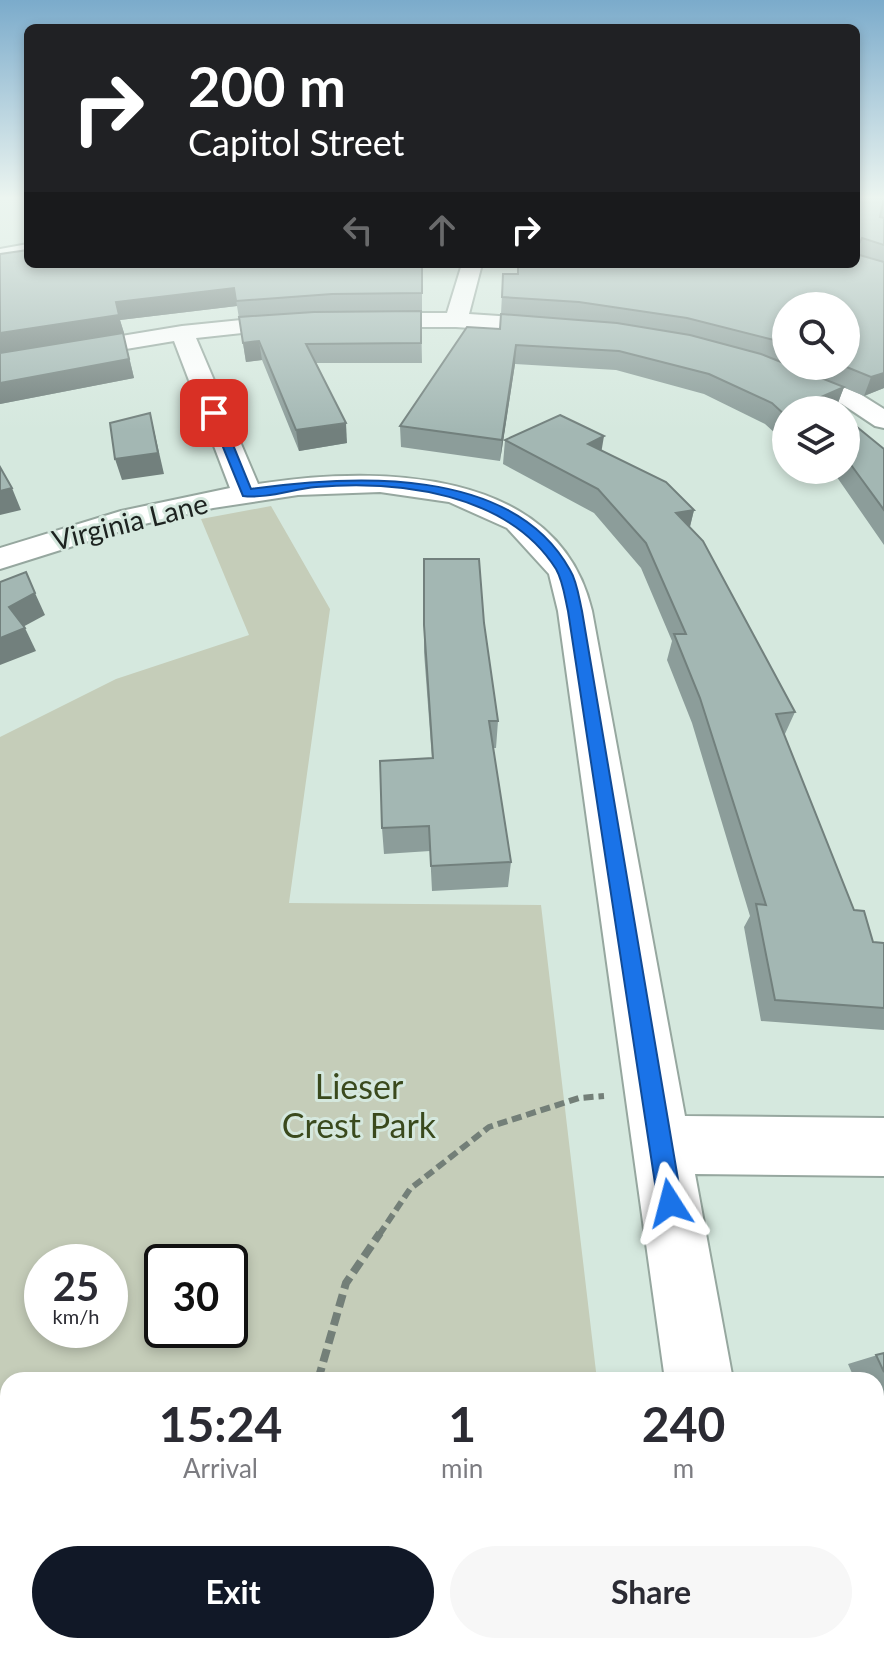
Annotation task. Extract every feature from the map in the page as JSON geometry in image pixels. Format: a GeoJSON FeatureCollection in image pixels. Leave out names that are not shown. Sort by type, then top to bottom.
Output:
{"type":"FeatureCollection","features":[{"type":"Feature","properties":{"kind":"street"},"geometry":{"type":"LineString","coordinates":[[456,320],[469,275]]}},
{"type":"Feature","properties":{"kind":"street"},"geometry":{"type":"LineString","coordinates":[[0,363],[182,333],[317,320]]}},
{"type":"Feature","properties":{"kind":"street"},"geometry":{"type":"LineString","coordinates":[[343,320],[456,320],[582,328]]}},
{"type":"Feature","properties":{"kind":"street"},"geometry":{"type":"LineString","coordinates":[[182,333],[247,493]]}},
{"type":"Feature","properties":{"kind":"street"},"geometry":{"type":"LineString","coordinates":[[769,364],[851,399],[884,420]]}},
{"type":"Feature","properties":{"kind":"street","name":"Virginia Lane"},"geometry":{"type":"LineString","coordinates":[[0,559],[60,537],[247,493],[317,483],[379,483],[430,489],[491,506],[536,536],[564,571],[575,611],[698,1372]]}},
{"type":"Feature","properties":{"kind":"street"},"geometry":{"type":"LineString","coordinates":[[660,1145],[884,1147]]}},
{"type":"Feature","properties":{"kind":"path"},"geometry":{"type":"LineString","coordinates":[[320,1372],[346,1283],[410,1189],[489,1127],[579,1098],[607,1095],[660,1145]]}},
{"type":"Feature","properties":{"kind":"green space","name":"Lieser Crest Park"},"geometry":{"type":"Polygon","coordinates":[[[271,506],[330,609],[289,903],[541,905],[596,1372],[0,1372],[0,737],[116,679],[249,635],[201,519],[271,506]]]}},
{"type":"Feature","properties":{"kind":"building"},"geometry":{"type":"Polygon","coordinates":[[[0,275],[422,275],[422,293],[332,294],[236,301],[234,288],[116,302],[119,315],[0,333],[0,275]]]}},
{"type":"Feature","properties":{"kind":"building"},"geometry":{"type":"Polygon","coordinates":[[[503,275],[884,275],[884,373],[871,377],[860,373],[860,292],[772,292],[772,339],[687,318],[579,302],[502,297],[503,275]]]}},
{"type":"Feature","properties":{"kind":"building"},"geometry":{"type":"Polygon","coordinates":[[[421,311],[421,343],[306,344],[346,423],[296,430],[259,341],[243,343],[239,317],[314,312],[421,311]]]}},
{"type":"Feature","properties":{"kind":"building"},"geometry":{"type":"Polygon","coordinates":[[[501,314],[617,323],[690,335],[772,358],[772,380],[826,380],[844,387],[823,396],[772,396],[772,403],[709,374],[619,351],[516,345],[502,440],[400,426],[467,327],[500,329],[501,314]]]}},
{"type":"Feature","properties":{"kind":"building"},"geometry":{"type":"Polygon","coordinates":[[[123,333],[129,359],[0,383],[0,353],[123,333]]]}},
{"type":"Feature","properties":{"kind":"building"},"geometry":{"type":"Polygon","coordinates":[[[150,413],[158,453],[115,459],[110,423],[150,413]]]}},
{"type":"Feature","properties":{"kind":"building"},"geometry":{"type":"Polygon","coordinates":[[[560,415],[604,436],[588,444],[666,482],[694,510],[676,513],[703,541],[795,712],[776,714],[854,910],[864,911],[873,942],[884,943],[884,1008],[775,1000],[756,904],[766,905],[700,698],[674,634],[686,634],[646,543],[598,489],[505,440],[560,415]]]}},
{"type":"Feature","properties":{"kind":"building"},"geometry":{"type":"Polygon","coordinates":[[[860,429],[884,449],[884,510],[860,477],[860,429]]]}},
{"type":"Feature","properties":{"kind":"building"},"geometry":{"type":"Polygon","coordinates":[[[0,467],[12,488],[0,491],[0,467]]]}},
{"type":"Feature","properties":{"kind":"building"},"geometry":{"type":"Polygon","coordinates":[[[424,559],[479,559],[484,623],[498,721],[489,721],[511,862],[431,866],[429,826],[382,828],[380,761],[433,758],[424,625],[424,559]]]}},
{"type":"Feature","properties":{"kind":"building"},"geometry":{"type":"Polygon","coordinates":[[[26,572],[35,593],[9,607],[25,628],[0,638],[0,582],[26,572]]]}},
{"type":"Feature","properties":{"kind":"building"},"geometry":{"type":"Polygon","coordinates":[[[884,1353],[884,1372],[876,1355],[884,1353]]]}},
{"type":"Feature","properties":{"kind":"route"},"geometry":{"type":"LineString","coordinates":[[214,413],[247,493],[317,483],[379,483],[430,489],[491,506],[536,536],[564,571],[575,611],[670,1203]]}}]}
